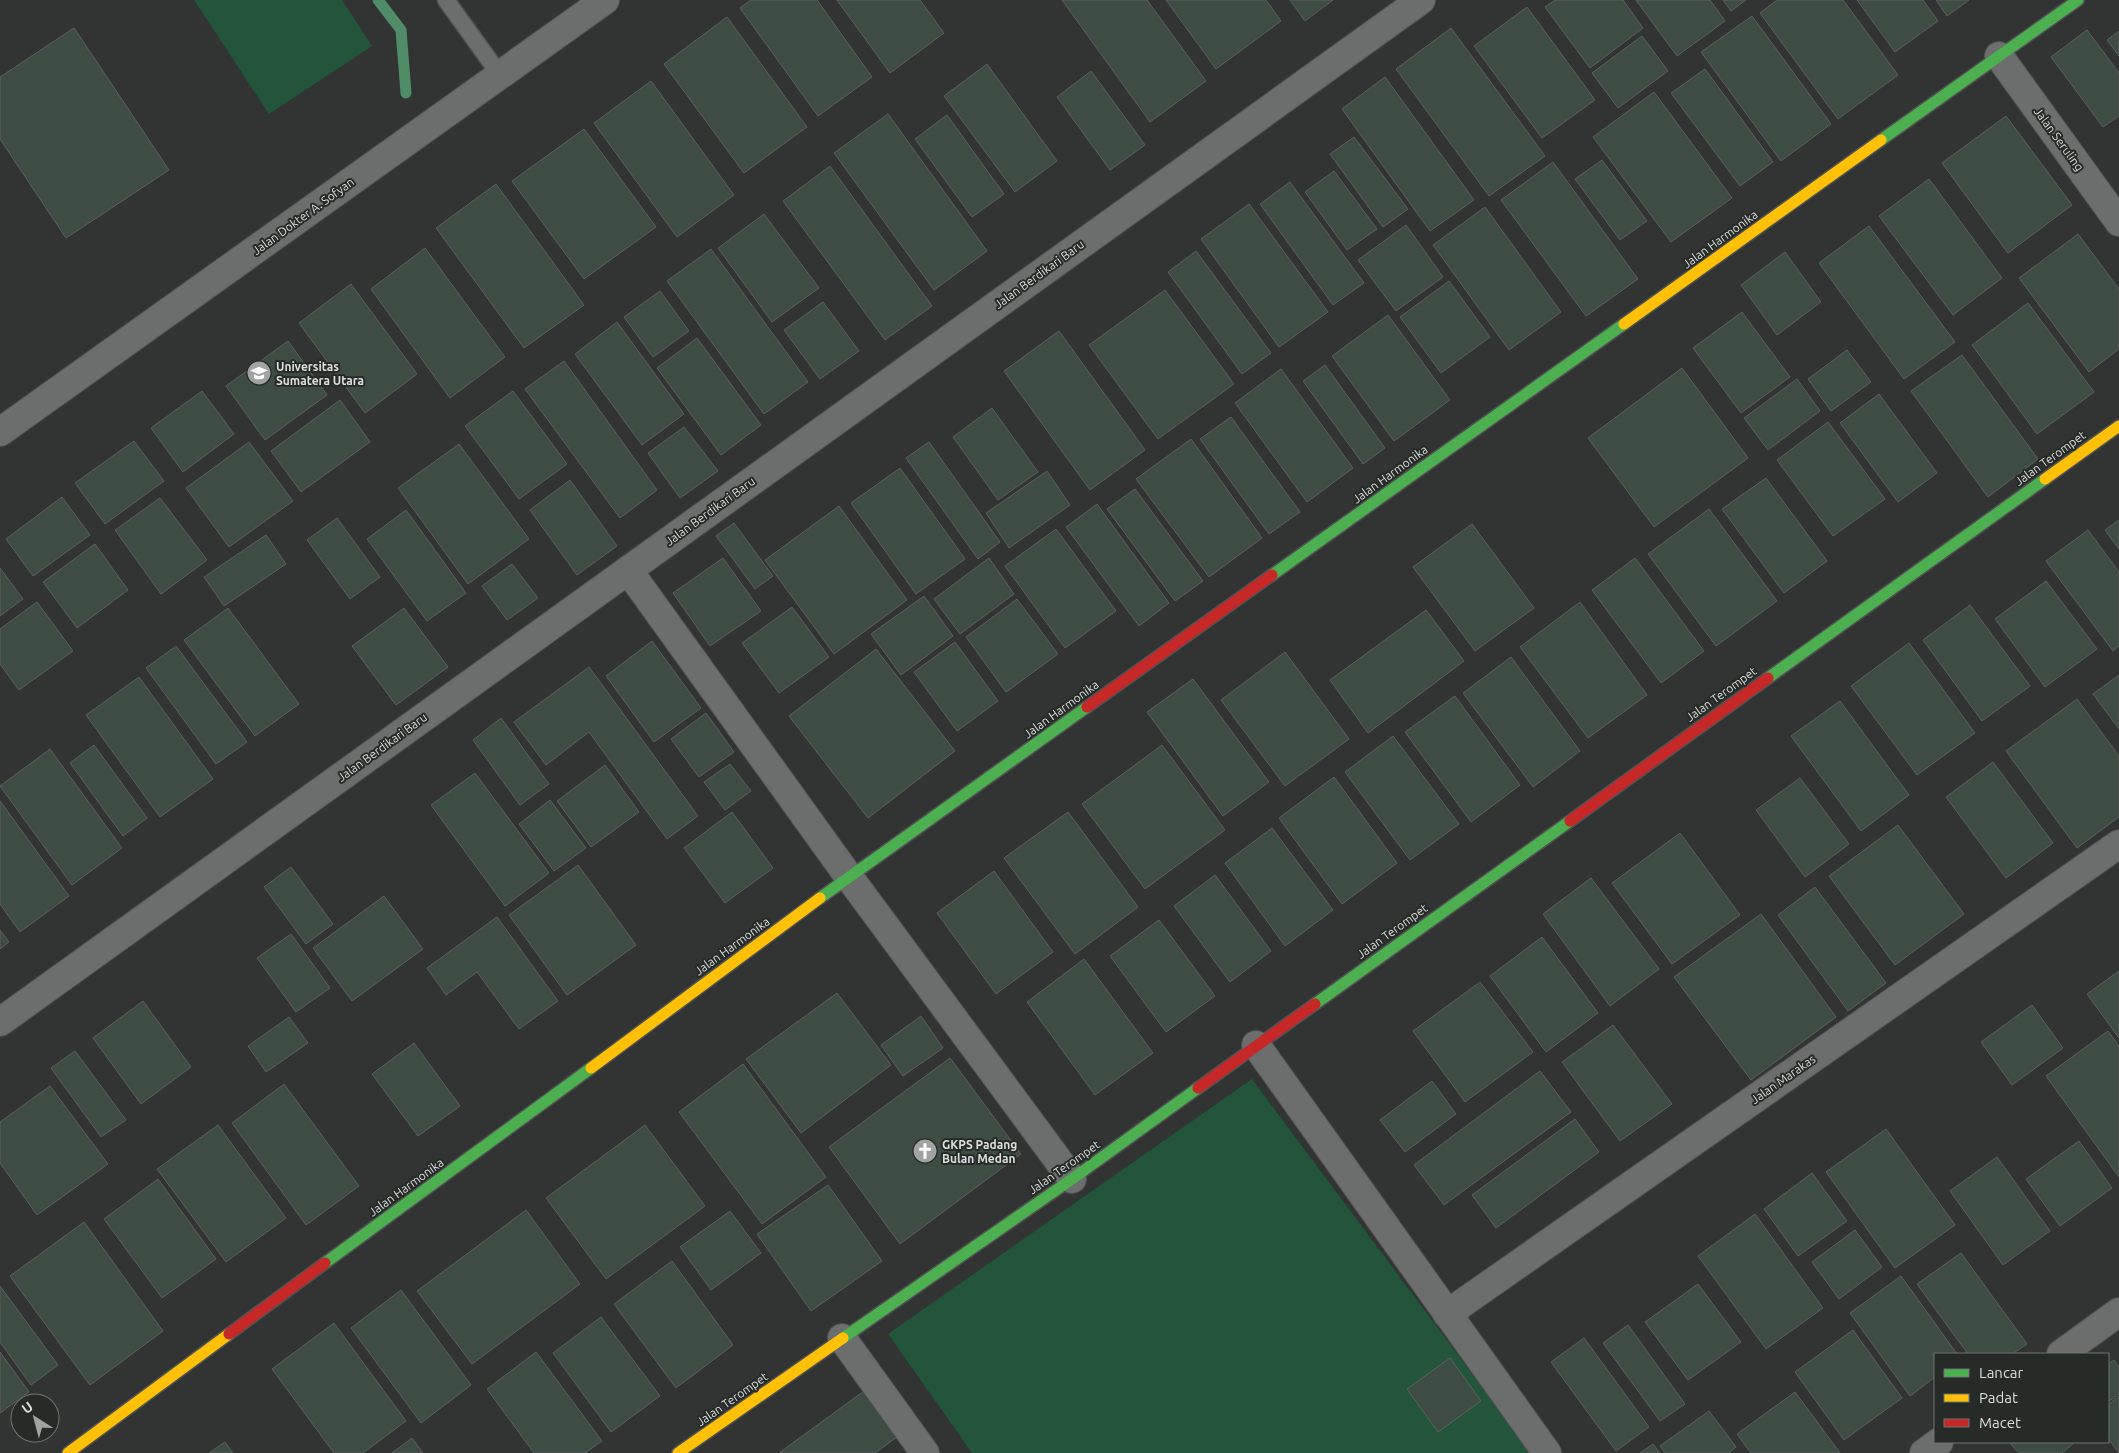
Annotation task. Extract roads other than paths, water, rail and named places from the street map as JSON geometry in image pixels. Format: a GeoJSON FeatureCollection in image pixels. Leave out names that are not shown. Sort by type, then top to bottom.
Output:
{"type":"FeatureCollection","features":[{"type":"Feature","properties":{"kind":"street","name":"Jalan Dokter A. Sofyan"},"geometry":{"type":"LineString","coordinates":[[0,432],[605,0]]}},
{"type":"Feature","properties":{"kind":"street","name":"Jalan Berdikari Baru"},"geometry":{"type":"LineString","coordinates":[[0,1022],[1421,0]]}},
{"type":"Feature","properties":{"kind":"street","name":"Jalan Harmonika"},"geometry":{"type":"LineString","coordinates":[[68,1453],[849,877],[2078,0]]}},
{"type":"Feature","properties":{"kind":"street","name":"Jalan Seruling"},"geometry":{"type":"LineString","coordinates":[[1999,56],[2119,222]]}},
{"type":"Feature","properties":{"kind":"street","name":"Jalan Terompet"},"geometry":{"type":"LineString","coordinates":[[678,1453],[1072,1179],[2119,426]]}},
{"type":"Feature","properties":{"kind":"street"},"geometry":{"type":"LineString","coordinates":[[628,570],[849,877],[1072,1179]]}},
{"type":"Feature","properties":{"kind":"street","name":"Jalan Marakas"},"geometry":{"type":"LineString","coordinates":[[1447,1314],[2119,844]]}},
{"type":"Feature","properties":{"kind":"street"},"geometry":{"type":"LineString","coordinates":[[1256,1045],[1547,1453]]}},
{"type":"Feature","properties":{"kind":"street"},"geometry":{"type":"LineString","coordinates":[[2062,1353],[2119,1312]]}},
{"type":"Feature","properties":{"kind":"street"},"geometry":{"type":"LineString","coordinates":[[842,1338],[925,1453]]}},
{"type":"Feature","properties":{"kind":"street"},"geometry":{"type":"LineString","coordinates":[[1924,1453],[1938,1443]]}},
{"type":"Feature","properties":{"kind":"lane"},"geometry":{"type":"LineString","coordinates":[[446,0],[500,75]]}},
{"type":"Feature","properties":{"kind":"waterway"},"geometry":{"type":"LineString","coordinates":[[378,0],[401,30],[406,93]]}},
{"type":"Feature","properties":{"kind":"place","name":"Universitas Sumatera Utara"},"geometry":{"type":"Point","coordinates":[259,373]}},
{"type":"Feature","properties":{"kind":"place","name":"GKPS Padang Bulan Medan"},"geometry":{"type":"Point","coordinates":[925,1151]}}]}
